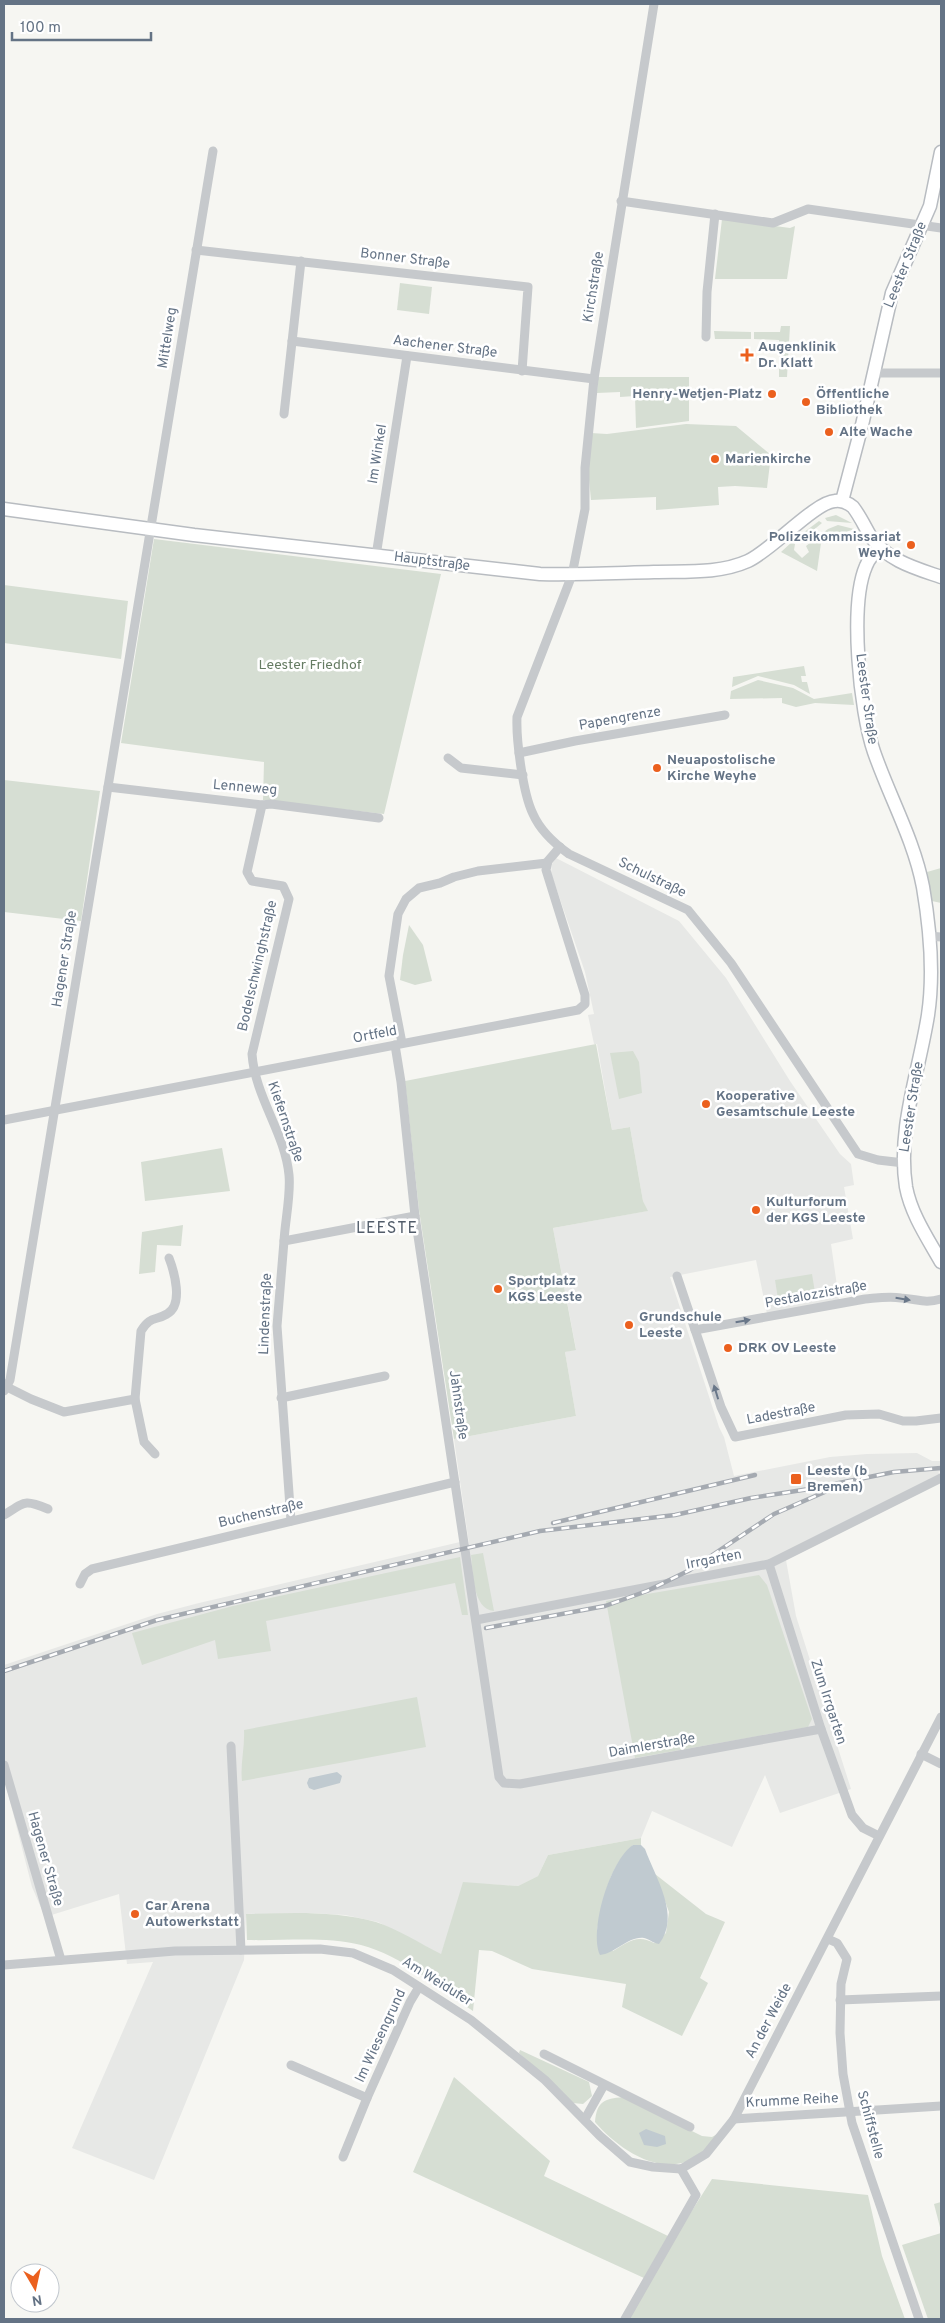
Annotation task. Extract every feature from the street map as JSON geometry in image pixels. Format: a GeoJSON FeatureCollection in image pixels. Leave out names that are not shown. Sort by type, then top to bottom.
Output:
{"type":"FeatureCollection","features":[{"type":"Feature","properties":{"kind":"street","name":"Kirchstraße"},"geometry":{"type":"LineString","coordinates":[[572,575],[585,509],[585,468],[594,379],[654,4]]}},
{"type":"Feature","properties":{"kind":"street","name":"Mittelweg"},"geometry":{"type":"LineString","coordinates":[[150,529],[213,150]]}},
{"type":"Feature","properties":{"kind":"street","name":"Leester Straße"},"geometry":{"type":"LineString","coordinates":[[842,501],[892,293],[933,197],[941,152]]}},
{"type":"Feature","properties":{"kind":"street"},"geometry":{"type":"LineString","coordinates":[[621,201],[776,223],[808,209],[941,228]]}},
{"type":"Feature","properties":{"kind":"street"},"geometry":{"type":"LineString","coordinates":[[706,336],[707,292],[716,214]]}},
{"type":"Feature","properties":{"kind":"street","name":"Bonner Straße"},"geometry":{"type":"LineString","coordinates":[[196,250],[528,287],[522,371]]}},
{"type":"Feature","properties":{"kind":"street"},"geometry":{"type":"LineString","coordinates":[[284,414],[301,261]]}},
{"type":"Feature","properties":{"kind":"street","name":"Aachener Straße"},"geometry":{"type":"LineString","coordinates":[[292,341],[594,379]]}},
{"type":"Feature","properties":{"kind":"street","name":"Im Winkel"},"geometry":{"type":"LineString","coordinates":[[376,556],[407,356]]}},
{"type":"Feature","properties":{"kind":"street"},"geometry":{"type":"LineString","coordinates":[[874,373],[941,373]]}},
{"type":"Feature","properties":{"kind":"street","name":"Hauptstraße"},"geometry":{"type":"LineString","coordinates":[[4,510],[376,556],[540,574],[572,575],[698,571],[740,564],[764,551],[817,509],[835,501],[842,501]]}},
{"type":"Feature","properties":{"kind":"street"},"geometry":{"type":"LineString","coordinates":[[842,501],[853,507],[880,548],[905,565],[941,577]]}},
{"type":"Feature","properties":{"kind":"street","name":"Hagener Straße"},"geometry":{"type":"LineString","coordinates":[[6,1389],[25,1301],[150,529]]}},
{"type":"Feature","properties":{"kind":"street","name":"Leester Straße"},"geometry":{"type":"LineString","coordinates":[[880,548],[866,564],[862,577],[857,621],[862,682],[874,751],[910,840],[923,886],[930,985],[928,1014],[909,1112],[904,1163],[907,1189],[915,1215],[941,1262]]}},
{"type":"Feature","properties":{"kind":"street","name":"Schulstraße"},"geometry":{"type":"LineString","coordinates":[[572,575],[520,704],[517,718],[516,734],[532,813],[540,826],[569,854],[688,910],[731,963],[858,1154],[878,1160],[904,1163]]}},
{"type":"Feature","properties":{"kind":"street","name":"Papengrenze"},"geometry":{"type":"LineString","coordinates":[[519,753],[575,741],[725,715]]}},
{"type":"Feature","properties":{"kind":"street"},"geometry":{"type":"LineString","coordinates":[[448,758],[461,768],[523,774]]}},
{"type":"Feature","properties":{"kind":"street","name":"Lenneweg"},"geometry":{"type":"LineString","coordinates":[[108,787],[262,805],[271,804],[379,818]]}},
{"type":"Feature","properties":{"kind":"street","name":"Bodelschwinghstraße"},"geometry":{"type":"LineString","coordinates":[[254,1073],[252,1054],[289,899],[283,886],[252,881],[247,872],[262,805]]}},
{"type":"Feature","properties":{"kind":"street"},"geometry":{"type":"LineString","coordinates":[[547,863],[560,847]]}},
{"type":"Feature","properties":{"kind":"street","name":"Ortfeld"},"geometry":{"type":"LineString","coordinates":[[4,1120],[578,1010],[585,1004],[585,995],[547,877],[547,863]]}},
{"type":"Feature","properties":{"kind":"street","name":"Jahnstraße"},"geometry":{"type":"LineString","coordinates":[[497,1769],[415,1216],[398,1044],[389,976],[398,914],[406,899],[420,888],[478,871],[547,863]]}},
{"type":"Feature","properties":{"kind":"street"},"geometry":{"type":"LineString","coordinates":[[928,936],[941,937]]}},
{"type":"Feature","properties":{"kind":"street","name":"Kiefernstraße"},"geometry":{"type":"LineString","coordinates":[[254,1073],[282,1148],[289,1176],[284,1241]]}},
{"type":"Feature","properties":{"kind":"street"},"geometry":{"type":"LineString","coordinates":[[284,1241],[415,1216]]}},
{"type":"Feature","properties":{"kind":"street","name":"Lindenstraße"},"geometry":{"type":"LineString","coordinates":[[284,1241],[276,1326],[291,1521]]}},
{"type":"Feature","properties":{"kind":"street"},"geometry":{"type":"LineString","coordinates":[[155,1454],[144,1442],[135,1399],[141,1331],[146,1323],[168,1314],[173,1308],[176,1298],[176,1275],[169,1258]]}},
{"type":"Feature","properties":{"kind":"street","name":"Ladestraße"},"geometry":{"type":"LineString","coordinates":[[677,1276],[721,1407],[735,1437],[846,1415],[879,1414],[916,1421],[941,1418]]}},
{"type":"Feature","properties":{"kind":"street","name":"Pestalozzistraße"},"geometry":{"type":"LineString","coordinates":[[695,1330],[865,1299],[897,1297],[919,1302],[941,1299]]}},
{"type":"Feature","properties":{"kind":"street"},"geometry":{"type":"LineString","coordinates":[[281,1398],[385,1376]]}},
{"type":"Feature","properties":{"kind":"street"},"geometry":{"type":"LineString","coordinates":[[6,1389],[64,1412],[135,1399]]}},
{"type":"Feature","properties":{"kind":"street","name":"Irrgarten"},"geometry":{"type":"LineString","coordinates":[[476,1620],[768,1564],[941,1478]]}},
{"type":"Feature","properties":{"kind":"street","name":"Buchenstraße"},"geometry":{"type":"LineString","coordinates":[[80,1584],[85,1574],[92,1569],[455,1482]]}},
{"type":"Feature","properties":{"kind":"street"},"geometry":{"type":"LineString","coordinates":[[4,1515],[25,1502],[48,1509]]}},
{"type":"Feature","properties":{"kind":"street","name":"Zum Irrgarten"},"geometry":{"type":"LineString","coordinates":[[768,1564],[821,1729],[852,1815],[863,1828],[879,1836]]}},
{"type":"Feature","properties":{"kind":"street","name":"An der Weide"},"geometry":{"type":"LineString","coordinates":[[681,2169],[706,2154],[734,2118],[941,1717]]}},
{"type":"Feature","properties":{"kind":"street","name":"Daimlerstraße"},"geometry":{"type":"LineString","coordinates":[[497,1769],[499,1778],[504,1783],[513,1784],[821,1729]]}},
{"type":"Feature","properties":{"kind":"street"},"geometry":{"type":"LineString","coordinates":[[232,1746],[241,1950]]}},
{"type":"Feature","properties":{"kind":"street"},"geometry":{"type":"LineString","coordinates":[[921,1754],[941,1764]]}},
{"type":"Feature","properties":{"kind":"street","name":"Hagener Straße"},"geometry":{"type":"LineString","coordinates":[[4,1764],[61,1960]]}},
{"type":"Feature","properties":{"kind":"street","name":"Schiffstelle"},"geometry":{"type":"LineString","coordinates":[[828,1938],[836,1943],[848,1959],[841,1984],[840,2000],[843,2074],[855,2132],[919,2319]]}},
{"type":"Feature","properties":{"kind":"street","name":"Am Weidufer"},"geometry":{"type":"LineString","coordinates":[[4,1965],[175,1951],[320,1949],[353,1953],[393,1970],[471,2020],[545,2080],[618,2153],[630,2162],[653,2168],[681,2169]]}},
{"type":"Feature","properties":{"kind":"street","name":"Im Wiesengrund"},"geometry":{"type":"LineString","coordinates":[[343,2157],[367,2098],[410,2002],[419,1987]]}},
{"type":"Feature","properties":{"kind":"street"},"geometry":{"type":"LineString","coordinates":[[840,2000],[941,1996]]}},
{"type":"Feature","properties":{"kind":"street"},"geometry":{"type":"LineString","coordinates":[[544,2054],[690,2127]]}},
{"type":"Feature","properties":{"kind":"street","name":"Im Wiesengrund"},"geometry":{"type":"LineString","coordinates":[[291,2065],[367,2098]]}},
{"type":"Feature","properties":{"kind":"street"},"geometry":{"type":"LineString","coordinates":[[585,2119],[604,2085]]}},
{"type":"Feature","properties":{"kind":"street","name":"Krumme Reihe"},"geometry":{"type":"LineString","coordinates":[[734,2118],[941,2106]]}},
{"type":"Feature","properties":{"kind":"street"},"geometry":{"type":"LineString","coordinates":[[625,2319],[696,2195],[681,2169]]}},
{"type":"Feature","properties":{"kind":"shaded area"},"geometry":{"type":"Polygon","coordinates":[[[556,858],[679,921],[726,978],[790,1081],[840,1154],[851,1164],[854,1185],[844,1187],[853,1239],[831,1244],[839,1300],[767,1314],[756,1260],[670,1277],[719,1427],[724,1437],[734,1476],[830,1457],[867,1454],[917,1453],[932,1461],[941,1461],[941,1471],[938,1472],[941,1474],[941,1483],[786,1560],[796,1616],[851,1789],[780,1813],[765,1775],[732,1847],[652,1811],[641,1838],[548,1855],[538,1876],[518,1886],[464,1883],[441,1955],[378,1922],[345,1915],[311,1913],[246,1914],[244,1960],[154,2180],[72,2148],[153,1962],[127,1964],[119,1894],[45,1917],[32,1887],[4,1778],[4,1665],[157,1614],[199,1603],[460,1542],[461,1546],[469,1544],[454,1439],[576,1416],[565,1352],[576,1349],[553,1228],[647,1211],[643,1201],[630,1127],[612,1130],[597,1044],[594,1044],[588,1015],[594,1014],[585,972],[551,873],[552,864],[556,858]]]}},
{"type":"Feature","properties":{"kind":"shaded area"},"geometry":{"type":"Polygon","coordinates":[[[337,1772],[342,1776],[340,1783],[314,1790],[309,1788],[307,1783],[309,1778],[337,1772]]]}},
{"type":"Feature","properties":{"kind":"shaded area"},"geometry":{"type":"Polygon","coordinates":[[[633,1845],[641,1845],[645,1849],[660,1885],[667,1910],[668,1922],[665,1933],[659,1944],[644,1938],[638,1938],[627,1942],[611,1952],[600,1955],[597,1944],[597,1929],[604,1896],[617,1865],[633,1845]]]}},
{"type":"Feature","properties":{"kind":"shaded area"},"geometry":{"type":"Polygon","coordinates":[[[646,2129],[665,2136],[666,2144],[657,2147],[644,2145],[639,2133],[646,2129]]]}},
{"type":"Feature","properties":{"kind":"green space"},"geometry":{"type":"Polygon","coordinates":[[[722,219],[790,228],[795,226],[787,279],[715,279],[722,219]]]}},
{"type":"Feature","properties":{"kind":"green space"},"geometry":{"type":"Polygon","coordinates":[[[400,283],[432,287],[429,314],[397,310],[400,283]]]}},
{"type":"Feature","properties":{"kind":"green space"},"geometry":{"type":"Polygon","coordinates":[[[781,326],[790,326],[787,377],[779,377],[779,340],[754,339],[754,332],[780,332],[781,326]]]}},
{"type":"Feature","properties":{"kind":"green space"},"geometry":{"type":"Polygon","coordinates":[[[714,331],[751,332],[751,339],[715,339],[714,331]]]}},
{"type":"Feature","properties":{"kind":"green space"},"geometry":{"type":"Polygon","coordinates":[[[598,377],[689,377],[689,421],[636,428],[635,396],[620,397],[620,392],[597,393],[598,377]]]}},
{"type":"Feature","properties":{"kind":"green space"},"geometry":{"type":"Polygon","coordinates":[[[686,424],[736,426],[771,455],[767,488],[718,487],[719,505],[656,510],[656,497],[591,500],[588,469],[591,433],[607,434],[686,424]]]}},
{"type":"Feature","properties":{"kind":"green space"},"geometry":{"type":"Polygon","coordinates":[[[836,515],[852,523],[827,521],[825,518],[836,515]]]}},
{"type":"Feature","properties":{"kind":"green space"},"geometry":{"type":"Polygon","coordinates":[[[819,521],[822,523],[799,542],[795,539],[819,521]]]}},
{"type":"Feature","properties":{"kind":"green space"},"geometry":{"type":"Polygon","coordinates":[[[838,525],[854,529],[841,534],[840,532],[821,543],[817,571],[781,552],[792,542],[795,544],[794,550],[802,558],[809,552],[806,546],[828,529],[838,525]]]}},
{"type":"Feature","properties":{"kind":"green space","name":"Leester Friedhof"},"geometry":{"type":"Polygon","coordinates":[[[154,539],[441,574],[384,814],[263,800],[264,762],[121,743],[154,539]]]}},
{"type":"Feature","properties":{"kind":"green space"},"geometry":{"type":"Polygon","coordinates":[[[4,585],[128,601],[121,659],[4,643],[4,585]]]}},
{"type":"Feature","properties":{"kind":"green space"},"geometry":{"type":"Polygon","coordinates":[[[804,666],[806,676],[801,676],[802,682],[807,682],[810,694],[794,685],[758,676],[732,687],[733,677],[804,666]]]}},
{"type":"Feature","properties":{"kind":"green space"},"geometry":{"type":"Polygon","coordinates":[[[758,680],[793,688],[814,699],[852,693],[854,705],[815,703],[796,707],[782,703],[782,698],[730,699],[731,691],[758,680]]]}},
{"type":"Feature","properties":{"kind":"green space"},"geometry":{"type":"Polygon","coordinates":[[[4,780],[100,791],[81,921],[4,912],[4,780]]]}},
{"type":"Feature","properties":{"kind":"green space"},"geometry":{"type":"Polygon","coordinates":[[[941,868],[941,903],[932,901],[927,872],[941,868]]]}},
{"type":"Feature","properties":{"kind":"green space"},"geometry":{"type":"Polygon","coordinates":[[[409,925],[423,945],[432,981],[415,985],[400,980],[409,925]]]}},
{"type":"Feature","properties":{"kind":"green space","name":"Sportplatz KGS Leeste"},"geometry":{"type":"Polygon","coordinates":[[[596,1044],[612,1130],[630,1127],[643,1201],[648,1211],[553,1228],[576,1350],[565,1352],[576,1416],[454,1439],[419,1210],[405,1081],[596,1044]]]}},
{"type":"Feature","properties":{"kind":"green space"},"geometry":{"type":"Polygon","coordinates":[[[633,1051],[639,1062],[642,1093],[619,1099],[610,1053],[633,1051]]]}},
{"type":"Feature","properties":{"kind":"green space"},"geometry":{"type":"Polygon","coordinates":[[[222,1148],[230,1191],[145,1201],[141,1162],[222,1148]]]}},
{"type":"Feature","properties":{"kind":"green space"},"geometry":{"type":"Polygon","coordinates":[[[183,1225],[181,1246],[157,1245],[155,1272],[139,1274],[142,1232],[183,1225]]]}},
{"type":"Feature","properties":{"kind":"green space"},"geometry":{"type":"Polygon","coordinates":[[[812,1274],[816,1299],[779,1305],[775,1280],[812,1274]]]}},
{"type":"Feature","properties":{"kind":"green space"},"geometry":{"type":"Polygon","coordinates":[[[483,1553],[494,1611],[487,1609],[481,1604],[473,1579],[471,1555],[483,1553]]]}},
{"type":"Feature","properties":{"kind":"green space"},"geometry":{"type":"Polygon","coordinates":[[[460,1557],[468,1615],[462,1615],[455,1583],[266,1621],[271,1651],[218,1659],[215,1640],[142,1665],[132,1633],[233,1606],[460,1557]]]}},
{"type":"Feature","properties":{"kind":"green space"},"geometry":{"type":"Polygon","coordinates":[[[759,1575],[767,1585],[812,1719],[808,1727],[635,1758],[606,1601],[759,1575]]]}},
{"type":"Feature","properties":{"kind":"green space"},"geometry":{"type":"Polygon","coordinates":[[[417,1697],[426,1747],[242,1781],[244,1730],[417,1697]]]}},
{"type":"Feature","properties":{"kind":"green space"},"geometry":{"type":"Polygon","coordinates":[[[641,1838],[641,1845],[633,1845],[618,1863],[608,1884],[602,1906],[597,1930],[613,1951],[628,1942],[638,1939],[654,1943],[666,1933],[669,1912],[655,1874],[706,1914],[725,1922],[700,1978],[708,1983],[682,2036],[622,2007],[626,1984],[532,1969],[492,1951],[479,1950],[473,2011],[405,1964],[361,1945],[319,1940],[247,1940],[246,1914],[327,1914],[376,1922],[400,1932],[441,1954],[463,1882],[518,1886],[538,1876],[548,1855],[641,1838]]]}},
{"type":"Feature","properties":{"kind":"green space"},"geometry":{"type":"Polygon","coordinates":[[[520,2050],[589,2082],[592,2096],[583,2104],[573,2103],[519,2053],[520,2050]]]}},
{"type":"Feature","properties":{"kind":"green space"},"geometry":{"type":"Polygon","coordinates":[[[454,2077],[550,2161],[544,2176],[668,2236],[644,2278],[413,2172],[454,2077]]]}},
{"type":"Feature","properties":{"kind":"green space"},"geometry":{"type":"Polygon","coordinates":[[[623,2097],[702,2136],[712,2137],[719,2133],[701,2154],[687,2162],[672,2164],[643,2159],[616,2143],[595,2122],[600,2105],[603,2102],[623,2097]]]}},
{"type":"Feature","properties":{"kind":"green space"},"geometry":{"type":"Polygon","coordinates":[[[712,2179],[868,2195],[882,2256],[905,2319],[629,2319],[674,2239],[712,2179]]]}},
{"type":"Feature","properties":{"kind":"green space"},"geometry":{"type":"Polygon","coordinates":[[[941,2202],[941,2231],[934,2204],[941,2202]]]}},
{"type":"Feature","properties":{"kind":"green space"},"geometry":{"type":"Polygon","coordinates":[[[941,2233],[941,2319],[928,2319],[902,2245],[941,2233]]]}},
{"type":"Feature","properties":{"kind":"railway"},"geometry":{"type":"LineString","coordinates":[[4,1671],[157,1620],[540,1531],[675,1515],[751,1498],[809,1489],[894,1472],[941,1468]]}},
{"type":"Feature","properties":{"kind":"railway"},"geometry":{"type":"LineString","coordinates":[[553,1523],[755,1475]]}},
{"type":"Feature","properties":{"kind":"railway"},"geometry":{"type":"LineString","coordinates":[[486,1628],[605,1606],[647,1591],[690,1570],[774,1514],[827,1491]]}},
{"type":"Feature","properties":{"kind":"place","name":"Augenklinik Dr. Klatt"},"geometry":{"type":"Point","coordinates":[747,355]}},
{"type":"Feature","properties":{"kind":"place","name":"Henry-Wetjen-Platz"},"geometry":{"type":"Point","coordinates":[772,394]}},
{"type":"Feature","properties":{"kind":"place","name":"Öffentliche Bibliothek"},"geometry":{"type":"Point","coordinates":[806,402]}},
{"type":"Feature","properties":{"kind":"place","name":"Alte Wache"},"geometry":{"type":"Point","coordinates":[829,432]}},
{"type":"Feature","properties":{"kind":"place","name":"Marienkirche"},"geometry":{"type":"Point","coordinates":[715,459]}},
{"type":"Feature","properties":{"kind":"place","name":"Polizeikommissariat Weyhe"},"geometry":{"type":"Point","coordinates":[911,545]}},
{"type":"Feature","properties":{"kind":"place","name":"Neuapostolische Kirche Weyhe"},"geometry":{"type":"Point","coordinates":[657,768]}},
{"type":"Feature","properties":{"kind":"place","name":"Kooperative Gesamtschule Leeste"},"geometry":{"type":"Point","coordinates":[706,1104]}},
{"type":"Feature","properties":{"kind":"place","name":"Kulturforum der KGS Leeste"},"geometry":{"type":"Point","coordinates":[756,1210]}},
{"type":"Feature","properties":{"kind":"place","name":"Sportplatz KGS Leeste"},"geometry":{"type":"Point","coordinates":[498,1289]}},
{"type":"Feature","properties":{"kind":"place","name":"Grundschule Leeste"},"geometry":{"type":"Point","coordinates":[629,1325]}},
{"type":"Feature","properties":{"kind":"place","name":"DRK OV Leeste"},"geometry":{"type":"Point","coordinates":[728,1348]}},
{"type":"Feature","properties":{"kind":"place","name":"Leeste (b Bremen)"},"geometry":{"type":"Point","coordinates":[796,1479]}},
{"type":"Feature","properties":{"kind":"place","name":"Car Arena Autowerkstatt"},"geometry":{"type":"Point","coordinates":[135,1914]}},
{"type":"Feature","properties":{"kind":"district","name":"LEESTE"},"geometry":{"type":"Point","coordinates":[387,1229]}}]}
